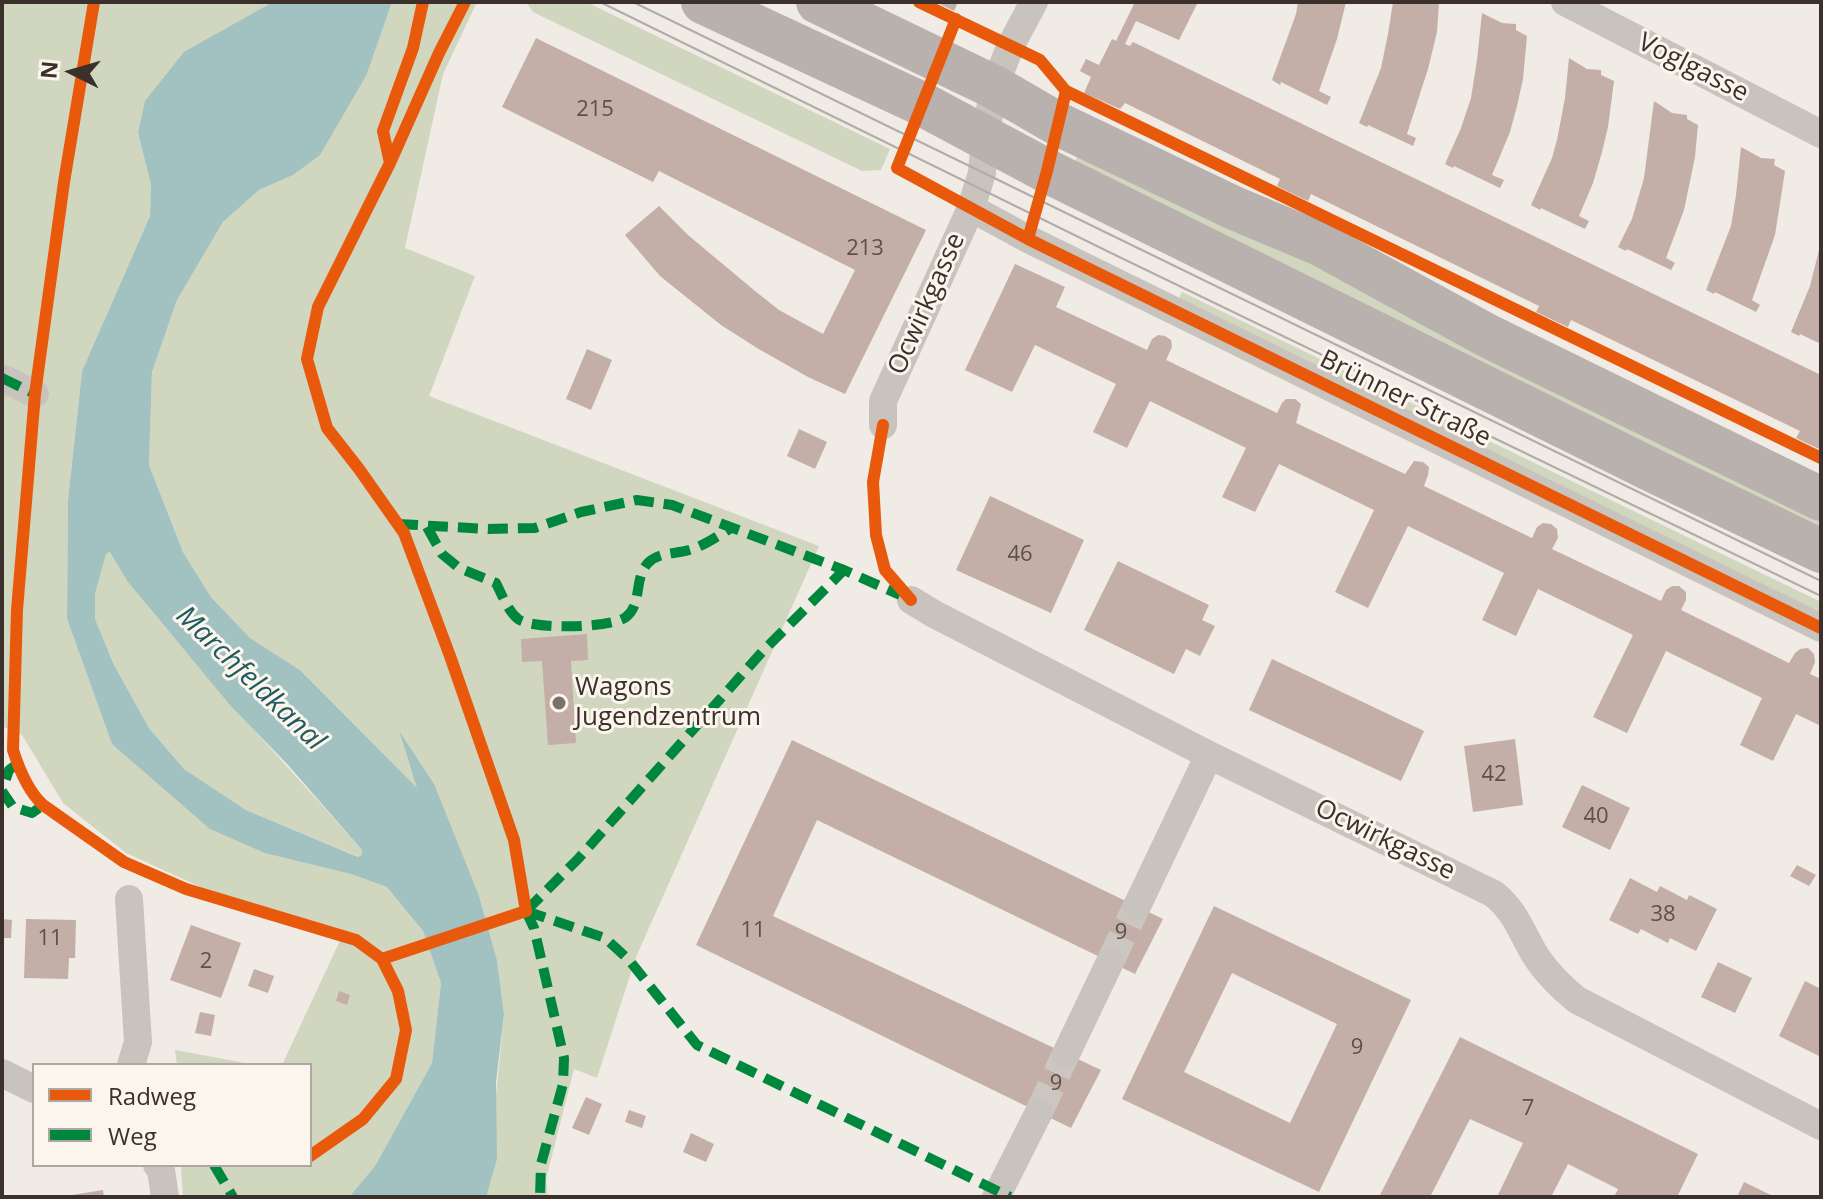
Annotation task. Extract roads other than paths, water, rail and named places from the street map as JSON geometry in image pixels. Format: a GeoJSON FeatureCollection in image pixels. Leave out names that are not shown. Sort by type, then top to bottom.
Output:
{"type":"FeatureCollection","features":[{"type":"Feature","properties":{"kind":"main road","name":"Brünner Straße"},"geometry":{"type":"LineString","coordinates":[[703,2],[922,104],[1047,171],[1821,551]]}},
{"type":"Feature","properties":{"kind":"main road"},"geometry":{"type":"LineString","coordinates":[[818,2],[994,87],[1058,124],[1234,208],[1320,244],[1488,336],[1821,499]]}},
{"type":"Feature","properties":{"kind":"street","name":"Ocwirkgasse"},"geometry":{"type":"LineString","coordinates":[[883,425],[883,401],[971,208],[982,173],[994,87],[1011,45],[1034,2]]}},
{"type":"Feature","properties":{"kind":"street","name":"Voglgasse"},"geometry":{"type":"LineString","coordinates":[[1565,2],[1821,134]]}},
{"type":"Feature","properties":{"kind":"street","name":"Brünner Straße"},"geometry":{"type":"LineString","coordinates":[[971,208],[1028,239],[1821,628]]}},
{"type":"Feature","properties":{"kind":"street"},"geometry":{"type":"LineString","coordinates":[[2,378],[35,394]]}},
{"type":"Feature","properties":{"kind":"street","name":"Ocwirkgasse"},"geometry":{"type":"LineString","coordinates":[[911,600],[1209,755],[1494,894],[1515,915],[1538,958],[1577,1000],[1821,1126]]}},
{"type":"Feature","properties":{"kind":"street"},"geometry":{"type":"LineString","coordinates":[[1137,906],[1209,755]]}},
{"type":"Feature","properties":{"kind":"street"},"geometry":{"type":"LineString","coordinates":[[129,899],[138,1042],[132,1063]]}},
{"type":"Feature","properties":{"kind":"street"},"geometry":{"type":"LineString","coordinates":[[1066,1054],[1110,962]]}},
{"type":"Feature","properties":{"kind":"street"},"geometry":{"type":"LineString","coordinates":[[2,1073],[32,1088]]}},
{"type":"Feature","properties":{"kind":"street"},"geometry":{"type":"LineString","coordinates":[[996,1197],[1039,1112]]}},
{"type":"Feature","properties":{"kind":"street"},"geometry":{"type":"LineString","coordinates":[[159,1167],[165,1197]]}},
{"type":"Feature","properties":{"kind":"water","name":"Marchfeldkanal"},"geometry":{"type":"Polygon","coordinates":[[[273,2],[392,2],[367,74],[320,155],[293,175],[259,190],[223,222],[177,300],[152,372],[149,465],[183,552],[211,597],[250,638],[300,670],[417,788],[399,731],[434,784],[479,896],[497,960],[504,1014],[496,1082],[497,1159],[486,1197],[349,1197],[375,1166],[432,1063],[441,983],[423,931],[387,887],[351,874],[265,853],[210,829],[112,744],[67,619],[68,500],[82,371],[150,216],[151,185],[138,133],[145,101],[184,52],[273,2]],[[110,552],[106,554],[95,594],[95,619],[114,665],[149,728],[184,769],[246,810],[358,857],[362,855],[362,850],[288,765],[230,705],[128,582],[110,552]]]}},
{"type":"Feature","properties":{"kind":"tunnel"},"geometry":{"type":"LineString","coordinates":[[1110,962],[1137,906]]}},
{"type":"Feature","properties":{"kind":"tunnel"},"geometry":{"type":"LineString","coordinates":[[1039,1112],[1066,1054]]}},
{"type":"Feature","properties":{"kind":"tram line"},"geometry":{"type":"LineString","coordinates":[[600,2],[1821,596]]}},
{"type":"Feature","properties":{"kind":"tram line"},"geometry":{"type":"LineString","coordinates":[[633,2],[1821,581]]}},
{"type":"Feature","properties":{"kind":"place","name":"Wagons Jugendzentrum"},"geometry":{"type":"Point","coordinates":[559,703]}}]}
